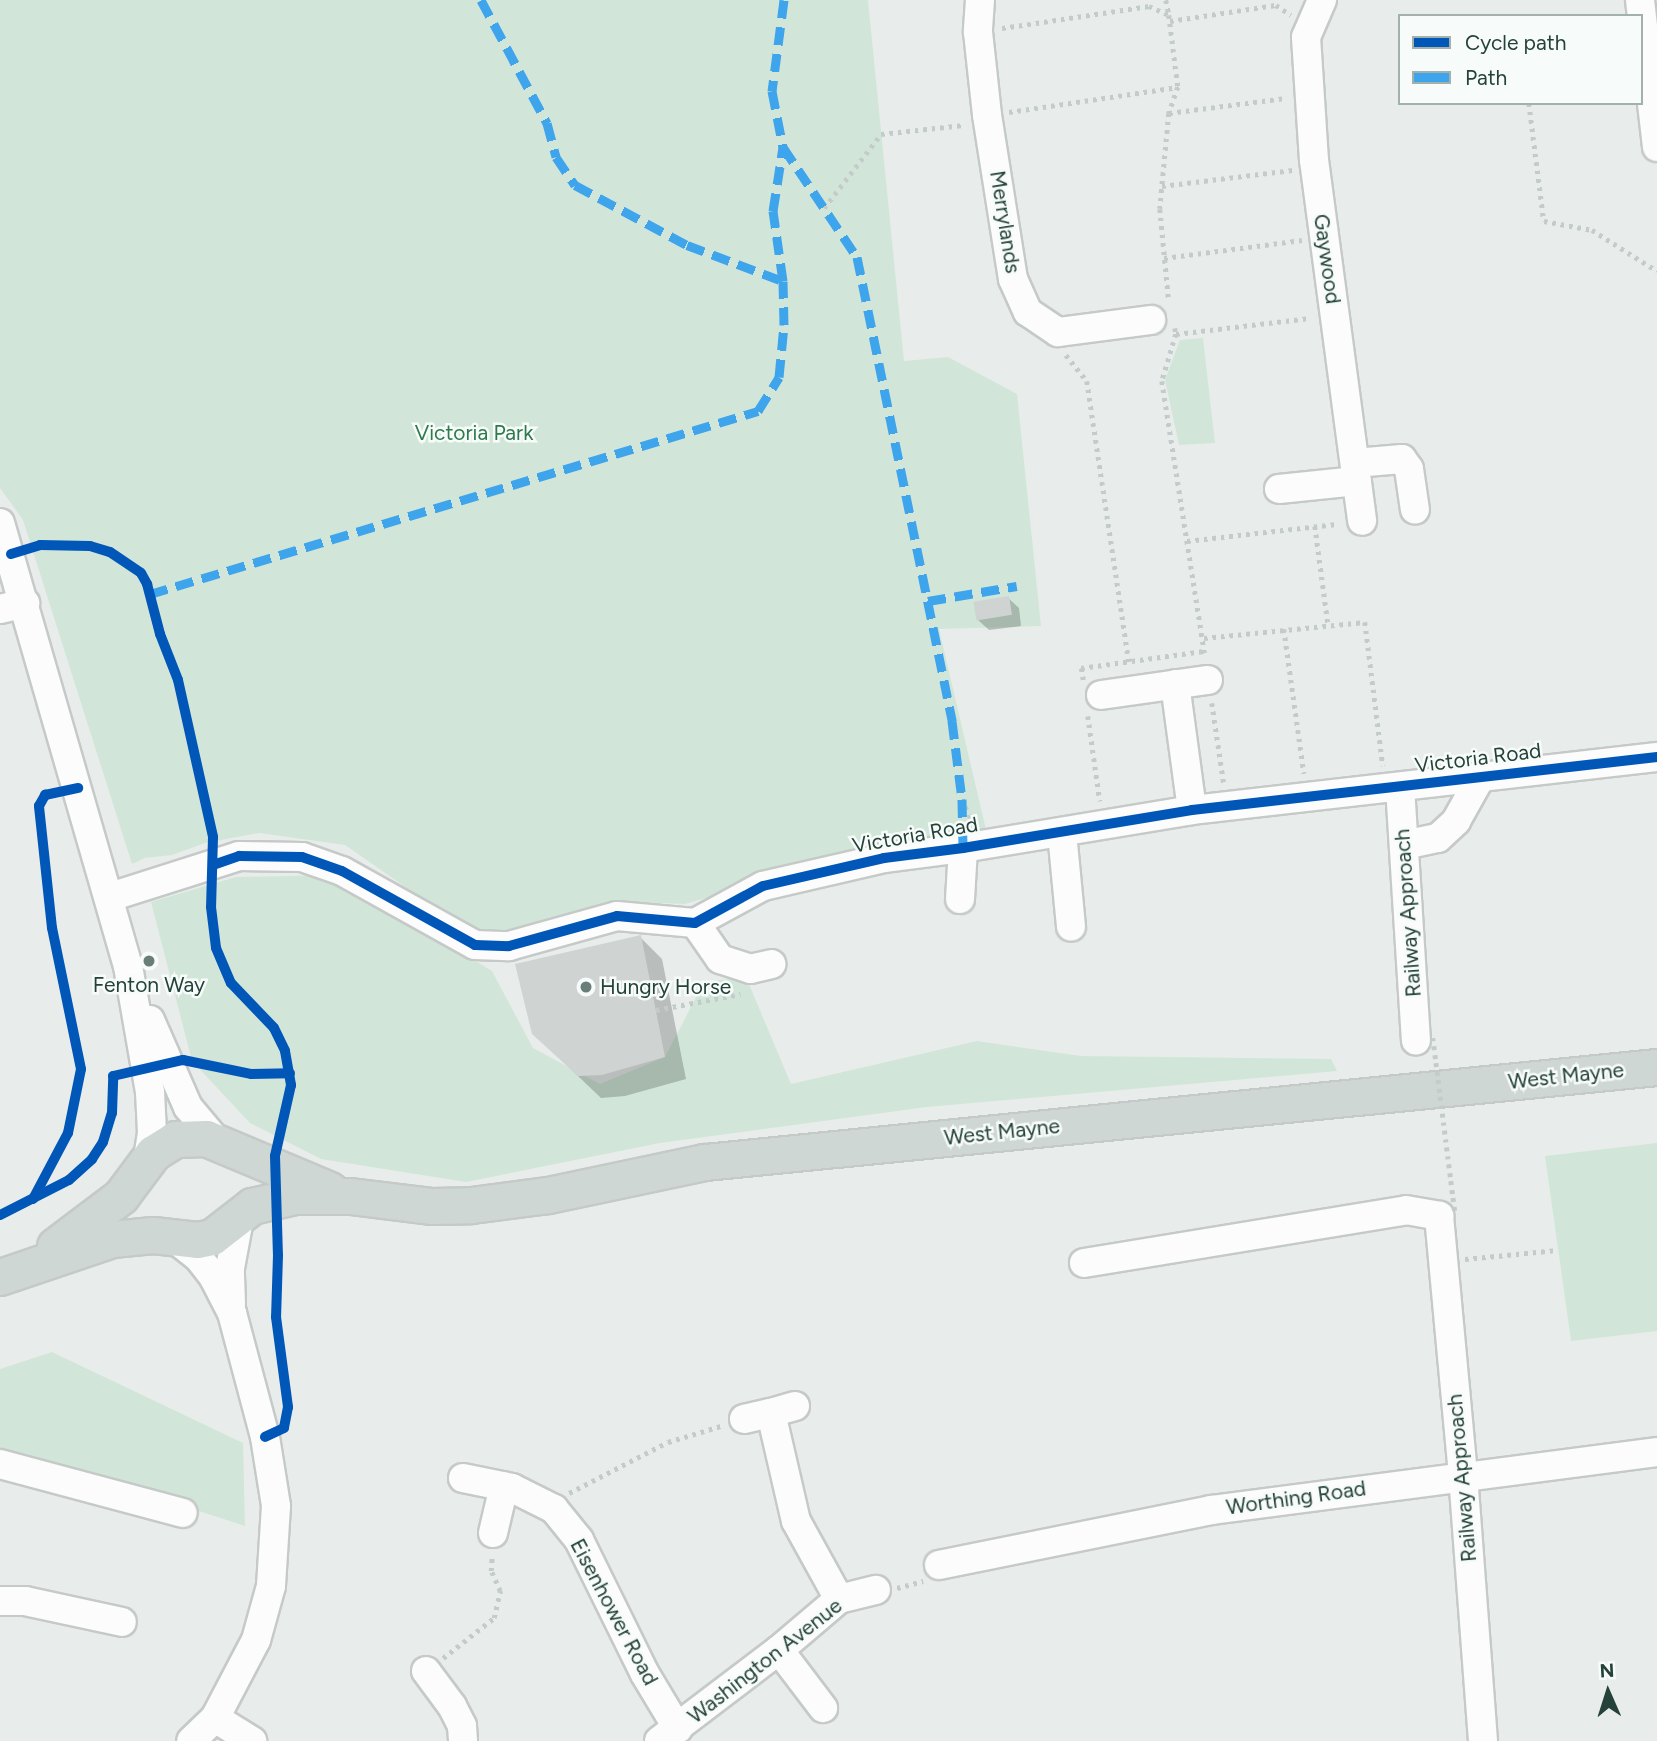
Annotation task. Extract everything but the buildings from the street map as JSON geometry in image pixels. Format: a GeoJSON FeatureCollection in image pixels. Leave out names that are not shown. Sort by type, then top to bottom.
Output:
{"type":"FeatureCollection","features":[{"type":"Feature","properties":{"kind":"main road","name":"West Mayne"},"geometry":{"type":"LineString","coordinates":[[7,1274],[112,1239],[171,1236],[197,1240],[212,1237],[252,1206],[275,1199],[320,1195],[350,1196],[410,1205],[471,1205],[548,1195],[705,1161],[1657,1067]]}},
{"type":"Feature","properties":{"kind":"main road","name":"West Mayne"},"geometry":{"type":"LineString","coordinates":[[7,1274],[100,1213],[121,1196],[161,1145],[175,1139],[190,1136],[219,1144],[295,1177],[350,1196]]}},
{"type":"Feature","properties":{"kind":"main road"},"geometry":{"type":"LineString","coordinates":[[219,1144],[239,1161],[245,1174],[246,1199],[240,1214]]}},
{"type":"Feature","properties":{"kind":"main road"},"geometry":{"type":"LineString","coordinates":[[147,1163],[142,1180],[146,1211],[152,1222],[171,1236]]}},
{"type":"Feature","properties":{"kind":"street","name":"Merrylands"},"geometry":{"type":"LineString","coordinates":[[980,0],[978,32],[988,119],[1013,279],[1028,312],[1058,332]]}},
{"type":"Feature","properties":{"kind":"street","name":"Gaywood"},"geometry":{"type":"LineString","coordinates":[[1322,0],[1308,26],[1315,167],[1362,521]]}},
{"type":"Feature","properties":{"kind":"street"},"geometry":{"type":"LineString","coordinates":[[1640,0],[1651,45],[1657,147]]}},
{"type":"Feature","properties":{"kind":"street"},"geometry":{"type":"LineString","coordinates":[[1058,332],[1165,318]]}},
{"type":"Feature","properties":{"kind":"street"},"geometry":{"type":"LineString","coordinates":[[1279,489],[1402,459],[1409,469],[1415,510]]}},
{"type":"Feature","properties":{"kind":"street"},"geometry":{"type":"LineString","coordinates":[[0,523],[13,606],[110,897],[128,966],[150,1092],[152,1133],[147,1163]]}},
{"type":"Feature","properties":{"kind":"street"},"geometry":{"type":"LineString","coordinates":[[1090,695],[1208,680]]}},
{"type":"Feature","properties":{"kind":"street"},"geometry":{"type":"LineString","coordinates":[[1175,684],[1192,810]]}},
{"type":"Feature","properties":{"kind":"street","name":"Victoria Road"},"geometry":{"type":"LineString","coordinates":[[695,923],[763,886],[884,858],[1062,833],[1192,810],[1657,757]]}},
{"type":"Feature","properties":{"kind":"street"},"geometry":{"type":"LineString","coordinates":[[1404,845],[1438,838],[1456,821],[1480,778]]}},
{"type":"Feature","properties":{"kind":"street","name":"Railway Approach"},"geometry":{"type":"LineString","coordinates":[[1393,787],[1404,845],[1424,1039]]}},
{"type":"Feature","properties":{"kind":"street"},"geometry":{"type":"LineString","coordinates":[[1062,833],[1071,927]]}},
{"type":"Feature","properties":{"kind":"street"},"geometry":{"type":"LineString","coordinates":[[960,899],[963,848]]}},
{"type":"Feature","properties":{"kind":"street"},"geometry":{"type":"LineString","coordinates":[[110,897],[239,856],[302,857],[342,871],[475,945],[509,946],[617,916],[695,923],[720,959],[750,968],[771,964]]}},
{"type":"Feature","properties":{"kind":"street"},"geometry":{"type":"LineString","coordinates":[[128,966],[188,1107],[219,1144]]}},
{"type":"Feature","properties":{"kind":"street"},"geometry":{"type":"LineString","coordinates":[[1084,1263],[1406,1210],[1447,1214]]}},
{"type":"Feature","properties":{"kind":"street"},"geometry":{"type":"LineString","coordinates":[[191,1741],[215,1718],[256,1640],[271,1586],[276,1546],[276,1506],[267,1447],[232,1314],[230,1268],[240,1214]]}},
{"type":"Feature","properties":{"kind":"street","name":"Railway Approach"},"geometry":{"type":"LineString","coordinates":[[1447,1214],[1443,1261],[1463,1475],[1483,1741]]}},
{"type":"Feature","properties":{"kind":"street"},"geometry":{"type":"LineString","coordinates":[[171,1236],[198,1257],[212,1276],[232,1314]]}},
{"type":"Feature","properties":{"kind":"street"},"geometry":{"type":"LineString","coordinates":[[744,1419],[783,1410],[796,1521],[839,1600]]}},
{"type":"Feature","properties":{"kind":"street","name":"Worthing Road"},"geometry":{"type":"LineString","coordinates":[[939,1565],[1211,1510],[1463,1475],[1657,1452]]}},
{"type":"Feature","properties":{"kind":"street"},"geometry":{"type":"LineString","coordinates":[[0,1464],[183,1513]]}},
{"type":"Feature","properties":{"kind":"street","name":"Eisenhower Road"},"geometry":{"type":"LineString","coordinates":[[463,1478],[530,1494],[554,1509],[579,1540],[645,1674],[668,1735]]}},
{"type":"Feature","properties":{"kind":"street"},"geometry":{"type":"LineString","coordinates":[[493,1533],[504,1486]]}},
{"type":"Feature","properties":{"kind":"street","name":"Washington Avenue"},"geometry":{"type":"LineString","coordinates":[[668,1735],[839,1600],[876,1590]]}},
{"type":"Feature","properties":{"kind":"street"},"geometry":{"type":"LineString","coordinates":[[0,1601],[25,1601],[122,1622]]}},
{"type":"Feature","properties":{"kind":"street"},"geometry":{"type":"LineString","coordinates":[[779,1650],[823,1708]]}},
{"type":"Feature","properties":{"kind":"street"},"geometry":{"type":"LineString","coordinates":[[426,1671],[452,1706],[462,1726],[463,1741]]}},
{"type":"Feature","properties":{"kind":"street"},"geometry":{"type":"LineString","coordinates":[[215,1718],[251,1741]]}},
{"type":"Feature","properties":{"kind":"path"},"geometry":{"type":"LineString","coordinates":[[1167,0],[1178,87],[1169,113],[1160,209],[1165,318],[1176,334]]}},
{"type":"Feature","properties":{"kind":"path"},"geometry":{"type":"LineString","coordinates":[[978,32],[1149,6],[1169,18],[1275,3],[1308,26]]}},
{"type":"Feature","properties":{"kind":"path"},"geometry":{"type":"LineString","coordinates":[[824,208],[881,134],[1178,87]]}},
{"type":"Feature","properties":{"kind":"path"},"geometry":{"type":"LineString","coordinates":[[1169,113],[1310,95]]}},
{"type":"Feature","properties":{"kind":"path"},"geometry":{"type":"LineString","coordinates":[[1530,105],[1544,221],[1592,230],[1657,271]]}},
{"type":"Feature","properties":{"kind":"path"},"geometry":{"type":"LineString","coordinates":[[1162,186],[1315,167]]}},
{"type":"Feature","properties":{"kind":"path"},"geometry":{"type":"LineString","coordinates":[[1164,258],[1325,237]]}},
{"type":"Feature","properties":{"kind":"path"},"geometry":{"type":"LineString","coordinates":[[1176,334],[1335,314]]}},
{"type":"Feature","properties":{"kind":"path"},"geometry":{"type":"LineString","coordinates":[[1165,318],[1176,334]]}},
{"type":"Feature","properties":{"kind":"path"},"geometry":{"type":"LineString","coordinates":[[1058,332],[1056,343],[1087,381],[1129,662]]}},
{"type":"Feature","properties":{"kind":"path"},"geometry":{"type":"LineString","coordinates":[[1176,334],[1162,381],[1204,638],[1227,806]]}},
{"type":"Feature","properties":{"kind":"path"},"geometry":{"type":"LineString","coordinates":[[1187,541],[1362,521]]}},
{"type":"Feature","properties":{"kind":"path"},"geometry":{"type":"LineString","coordinates":[[1315,526],[1328,624]]}},
{"type":"Feature","properties":{"kind":"path"},"geometry":{"type":"LineString","coordinates":[[1204,638],[1365,622],[1393,787]]}},
{"type":"Feature","properties":{"kind":"path"},"geometry":{"type":"LineString","coordinates":[[1284,629],[1307,797]]}},
{"type":"Feature","properties":{"kind":"path"},"geometry":{"type":"LineString","coordinates":[[1104,825],[1090,695],[1081,668],[1204,651]]}},
{"type":"Feature","properties":{"kind":"path"},"geometry":{"type":"LineString","coordinates":[[656,1010],[748,992]]}},
{"type":"Feature","properties":{"kind":"path"},"geometry":{"type":"LineString","coordinates":[[1424,1039],[1447,1214]]}},
{"type":"Feature","properties":{"kind":"path"},"geometry":{"type":"LineString","coordinates":[[1443,1261],[1558,1250]]}},
{"type":"Feature","properties":{"kind":"path"},"geometry":{"type":"LineString","coordinates":[[554,1509],[570,1491],[668,1443],[744,1419]]}},
{"type":"Feature","properties":{"kind":"path"},"geometry":{"type":"LineString","coordinates":[[426,1671],[494,1618],[500,1591],[491,1571],[493,1533]]}},
{"type":"Feature","properties":{"kind":"path"},"geometry":{"type":"LineString","coordinates":[[876,1590],[888,1590],[940,1577],[939,1565]]}},
{"type":"Feature","properties":{"kind":"green space","name":"Victoria Park"},"geometry":{"type":"Polygon","coordinates":[[[0,0],[868,0],[904,361],[948,357],[1017,394],[1041,626],[939,629],[987,834],[743,887],[685,904],[630,902],[496,935],[470,932],[345,845],[259,833],[205,843],[172,855],[145,858],[132,864],[23,520],[0,488],[0,0]]]}},
{"type":"Feature","properties":{"kind":"green space"},"geometry":{"type":"Polygon","coordinates":[[[1203,338],[1215,443],[1179,445],[1165,380],[1180,340],[1203,338]]]}},
{"type":"Feature","properties":{"kind":"green space"},"geometry":{"type":"Polygon","coordinates":[[[333,875],[492,971],[533,1048],[600,1084],[665,1057],[704,982],[746,977],[791,1084],[977,1041],[1081,1056],[1331,1059],[1337,1071],[927,1107],[660,1143],[466,1182],[321,1159],[250,1123],[192,1061],[151,902],[236,877],[333,875]]]}},
{"type":"Feature","properties":{"kind":"green space"},"geometry":{"type":"Polygon","coordinates":[[[1657,1143],[1657,1331],[1571,1341],[1545,1156],[1657,1143]]]}},
{"type":"Feature","properties":{"kind":"green space"},"geometry":{"type":"Polygon","coordinates":[[[52,1352],[243,1443],[245,1526],[54,1464],[0,1454],[0,1369],[52,1352]]]}},
{"type":"Feature","properties":{"kind":"marked path"},"geometry":{"type":"LineString","coordinates":[[481,0],[547,123],[556,157],[575,185],[687,245],[783,281]]}},
{"type":"Feature","properties":{"kind":"marked path"},"geometry":{"type":"LineString","coordinates":[[784,0],[772,91],[783,147],[857,257],[952,721],[962,799],[963,848]]}},
{"type":"Feature","properties":{"kind":"marked path"},"geometry":{"type":"LineString","coordinates":[[150,594],[758,411],[779,377],[784,325],[783,281],[773,211],[783,147]]}},
{"type":"Feature","properties":{"kind":"marked path"},"geometry":{"type":"LineString","coordinates":[[928,601],[1017,586]]}},
{"type":"Feature","properties":{"kind":"cycle path"},"geometry":{"type":"LineString","coordinates":[[11,554],[40,545],[90,546],[110,552],[141,573],[178,680],[213,837],[211,907],[216,948],[231,983],[274,1028],[285,1051],[291,1085],[275,1156],[278,1255],[276,1317],[288,1407],[284,1428],[265,1437]]}},
{"type":"Feature","properties":{"kind":"cycle path"},"geometry":{"type":"LineString","coordinates":[[213,865],[239,856],[302,857],[342,871],[475,945],[509,946],[617,916],[695,923],[763,886],[884,858],[963,848],[1192,810],[1657,757]]}},
{"type":"Feature","properties":{"kind":"cycle path"},"geometry":{"type":"LineString","coordinates":[[33,1199],[68,1133],[81,1069],[52,928],[39,806],[45,795],[78,788]]}},
{"type":"Feature","properties":{"kind":"cycle path"},"geometry":{"type":"LineString","coordinates":[[0,1215],[69,1180],[92,1159],[103,1142],[112,1113],[113,1076],[183,1060],[251,1074],[290,1073]]}},
{"type":"Feature","properties":{"kind":"place","name":"Fenton Way"},"geometry":{"type":"Point","coordinates":[149,961]}},
{"type":"Feature","properties":{"kind":"place","name":"Hungry Horse"},"geometry":{"type":"Point","coordinates":[586,987]}}]}
